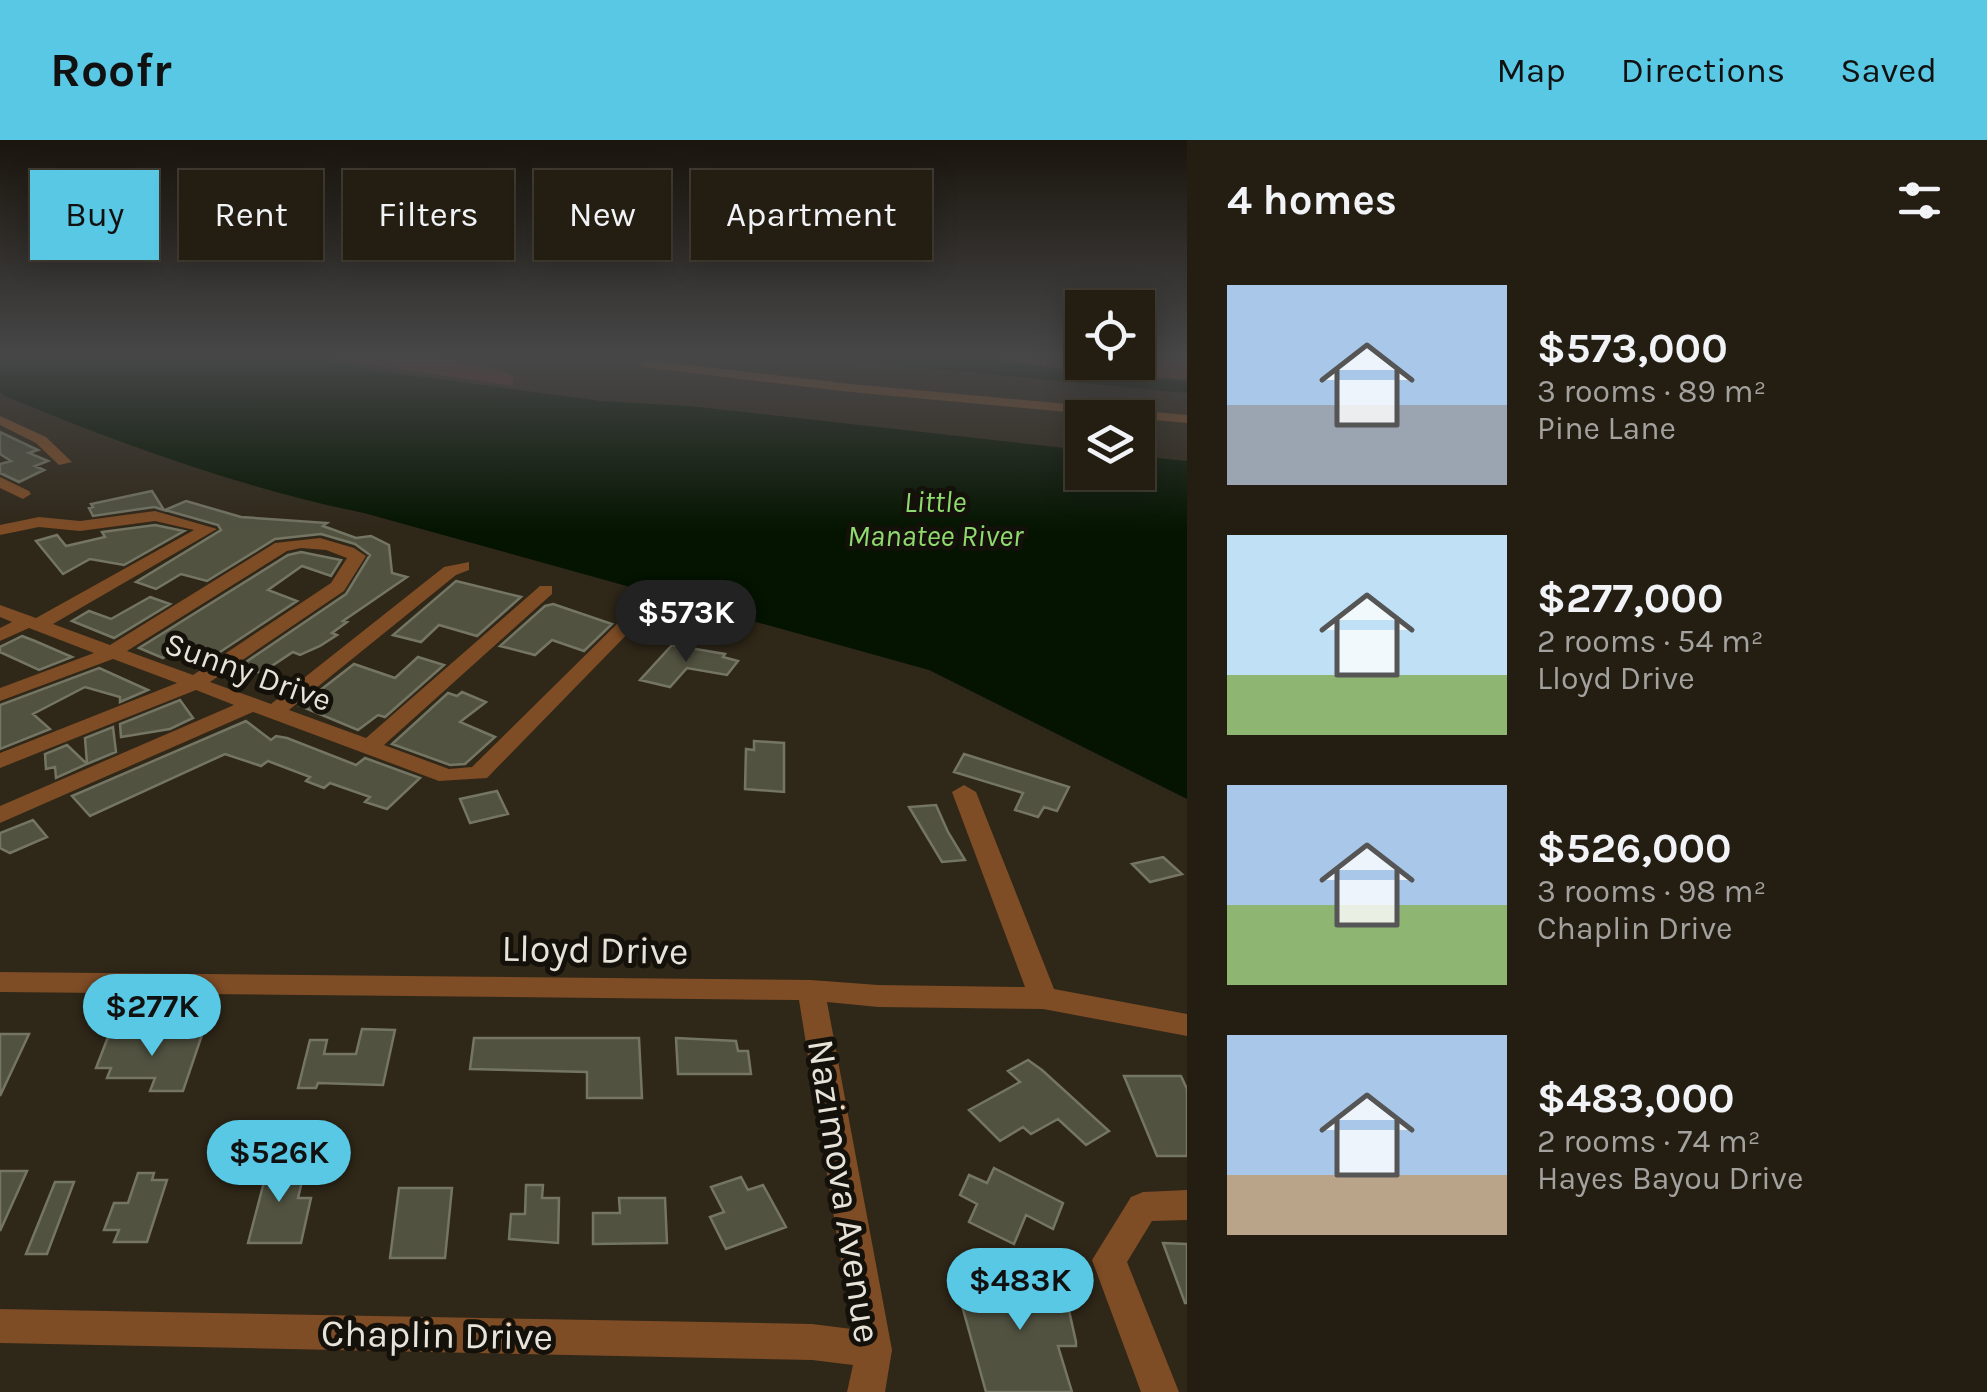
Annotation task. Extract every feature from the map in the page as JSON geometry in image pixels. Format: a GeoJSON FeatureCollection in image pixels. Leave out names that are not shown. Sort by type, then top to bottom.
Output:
{"type":"FeatureCollection","features":[{"type":"Feature","properties":{"kind":"street"},"geometry":{"type":"LineString","coordinates":[[1158,415],[1187,418]]}},
{"type":"Feature","properties":{"kind":"street"},"geometry":{"type":"LineString","coordinates":[[0,420],[41,440],[64,462]]}},
{"type":"Feature","properties":{"kind":"street"},"geometry":{"type":"LineString","coordinates":[[0,482],[23,494]]}},
{"type":"Feature","properties":{"kind":"street"},"geometry":{"type":"LineString","coordinates":[[0,530],[39,522],[80,526],[155,516],[209,528],[33,623],[0,635]]}},
{"type":"Feature","properties":{"kind":"street"},"geometry":{"type":"LineString","coordinates":[[0,695],[109,654],[281,548],[300,542],[334,544],[357,556],[338,587],[193,684],[0,761]]}},
{"type":"Feature","properties":{"kind":"street"},"geometry":{"type":"LineString","coordinates":[[0,815],[262,709],[450,571],[463,566]]}},
{"type":"Feature","properties":{"kind":"street"},"geometry":{"type":"LineString","coordinates":[[368,748],[546,590]]}},
{"type":"Feature","properties":{"kind":"street","name":"Sunny Drive"},"geometry":{"type":"LineString","coordinates":[[0,611],[446,776],[479,773],[631,620]]}},
{"type":"Feature","properties":{"kind":"street"},"geometry":{"type":"LineString","coordinates":[[964,792],[1043,998]]}},
{"type":"Feature","properties":{"kind":"street","name":"Lloyd Drive"},"geometry":{"type":"LineString","coordinates":[[0,982],[812,990],[878,996],[1043,998],[1187,1025]]}},
{"type":"Feature","properties":{"kind":"street","name":"Nazimova Avenue"},"geometry":{"type":"LineString","coordinates":[[812,990],[874,1350],[866,1392]]}},
{"type":"Feature","properties":{"kind":"street"},"geometry":{"type":"LineString","coordinates":[[1160,1392],[1108,1260],[1142,1207],[1187,1204]]}},
{"type":"Feature","properties":{"kind":"street","name":"Chaplin Drive"},"geometry":{"type":"LineString","coordinates":[[0,1326],[812,1342],[874,1350]]}},
{"type":"Feature","properties":{"kind":"water","name":"Little Manatee River"},"geometry":{"type":"Polygon","coordinates":[[[53,415],[774,415],[1065,448],[1065,490],[1155,490],[1155,458],[1187,461],[1187,799],[929,670],[182,463],[53,415]]]}},
{"type":"Feature","properties":{"kind":"building"},"geometry":{"type":"Polygon","coordinates":[[[0,432],[38,450],[29,453],[48,461],[35,466],[44,470],[19,482],[0,473],[0,464],[11,461],[0,454],[0,432]]]}},
{"type":"Feature","properties":{"kind":"building"},"geometry":{"type":"Polygon","coordinates":[[[152,491],[164,510],[154,507],[93,516],[89,508],[93,507],[91,504],[152,491]]]}},
{"type":"Feature","properties":{"kind":"building"},"geometry":{"type":"Polygon","coordinates":[[[186,501],[241,517],[327,523],[323,526],[356,538],[371,536],[389,545],[392,573],[407,577],[343,621],[347,622],[332,633],[337,635],[320,646],[300,655],[293,652],[261,673],[240,666],[346,594],[370,555],[355,544],[321,534],[275,539],[207,581],[181,574],[156,589],[136,582],[221,530],[218,525],[165,510],[186,501]]]}},
{"type":"Feature","properties":{"kind":"building"},"geometry":{"type":"Polygon","coordinates":[[[155,525],[184,531],[124,565],[90,559],[63,574],[36,541],[57,535],[66,546],[105,537],[102,532],[155,525]]]}},
{"type":"Feature","properties":{"kind":"building"},"geometry":{"type":"Polygon","coordinates":[[[301,552],[341,560],[331,576],[302,566],[268,590],[297,601],[214,656],[182,646],[163,658],[139,648],[288,555],[301,552]]]}},
{"type":"Feature","properties":{"kind":"building"},"geometry":{"type":"Polygon","coordinates":[[[456,581],[521,597],[477,636],[439,625],[421,642],[393,635],[456,581]]]}},
{"type":"Feature","properties":{"kind":"building"},"geometry":{"type":"Polygon","coordinates":[[[150,597],[170,604],[114,638],[72,621],[89,611],[111,619],[150,597]]]}},
{"type":"Feature","properties":{"kind":"building"},"geometry":{"type":"Polygon","coordinates":[[[553,604],[612,624],[584,651],[552,640],[535,655],[500,646],[545,606],[553,604]]]}},
{"type":"Feature","properties":{"kind":"building"},"geometry":{"type":"Polygon","coordinates":[[[22,636],[72,657],[39,670],[0,652],[0,647],[22,636]]]}},
{"type":"Feature","properties":{"kind":"building"},"geometry":{"type":"Polygon","coordinates":[[[672,645],[725,654],[723,657],[738,661],[727,675],[687,668],[670,687],[640,680],[672,645]]]}},
{"type":"Feature","properties":{"kind":"building"},"geometry":{"type":"Polygon","coordinates":[[[418,657],[444,665],[385,717],[378,715],[358,730],[300,706],[354,664],[395,678],[418,657]]]}},
{"type":"Feature","properties":{"kind":"building"},"geometry":{"type":"Polygon","coordinates":[[[99,668],[148,690],[120,702],[120,697],[85,687],[33,714],[50,729],[0,749],[0,705],[99,668]]]}},
{"type":"Feature","properties":{"kind":"building"},"geometry":{"type":"Polygon","coordinates":[[[462,692],[486,702],[460,722],[495,737],[465,764],[450,765],[392,744],[448,693],[457,696],[462,692]]]}},
{"type":"Feature","properties":{"kind":"building"},"geometry":{"type":"Polygon","coordinates":[[[180,700],[193,718],[170,729],[121,737],[120,724],[180,700]]]}},
{"type":"Feature","properties":{"kind":"building"},"geometry":{"type":"Polygon","coordinates":[[[246,721],[271,740],[276,736],[287,738],[356,765],[365,758],[420,778],[387,809],[365,802],[370,797],[330,783],[324,788],[306,781],[310,777],[268,761],[261,766],[225,754],[90,816],[72,796],[246,721]]]}},
{"type":"Feature","properties":{"kind":"building"},"geometry":{"type":"Polygon","coordinates":[[[113,727],[116,752],[87,764],[85,738],[113,727]]]}},
{"type":"Feature","properties":{"kind":"building"},"geometry":{"type":"Polygon","coordinates":[[[754,741],[784,743],[784,792],[745,789],[746,749],[754,750],[754,741]]]}},
{"type":"Feature","properties":{"kind":"building"},"geometry":{"type":"Polygon","coordinates":[[[67,745],[87,764],[56,778],[55,767],[46,769],[45,754],[67,745]]]}},
{"type":"Feature","properties":{"kind":"building"},"geometry":{"type":"Polygon","coordinates":[[[964,754],[1069,787],[1057,811],[1044,807],[1038,817],[1015,810],[1023,793],[954,772],[964,754]]]}},
{"type":"Feature","properties":{"kind":"building"},"geometry":{"type":"Polygon","coordinates":[[[497,791],[508,814],[470,823],[460,799],[497,791]]]}},
{"type":"Feature","properties":{"kind":"building"},"geometry":{"type":"Polygon","coordinates":[[[936,805],[965,860],[942,862],[909,807],[936,805]]]}},
{"type":"Feature","properties":{"kind":"building"},"geometry":{"type":"Polygon","coordinates":[[[33,820],[47,837],[10,853],[0,848],[0,833],[33,820]]]}},
{"type":"Feature","properties":{"kind":"building"},"geometry":{"type":"Polygon","coordinates":[[[1163,857],[1182,874],[1150,882],[1132,864],[1163,857]]]}},
{"type":"Feature","properties":{"kind":"building"},"geometry":{"type":"Polygon","coordinates":[[[362,1029],[395,1030],[383,1085],[318,1083],[316,1088],[298,1088],[310,1040],[327,1040],[324,1054],[356,1054],[362,1029]]]}},
{"type":"Feature","properties":{"kind":"building"},"geometry":{"type":"Polygon","coordinates":[[[203,1032],[183,1091],[150,1091],[155,1078],[107,1078],[111,1068],[96,1068],[108,1037],[203,1032]]]}},
{"type":"Feature","properties":{"kind":"building"},"geometry":{"type":"Polygon","coordinates":[[[0,1034],[29,1034],[0,1096],[0,1034]]]}},
{"type":"Feature","properties":{"kind":"building"},"geometry":{"type":"Polygon","coordinates":[[[474,1038],[639,1038],[642,1098],[587,1098],[587,1072],[470,1069],[474,1038]]]}},
{"type":"Feature","properties":{"kind":"building"},"geometry":{"type":"Polygon","coordinates":[[[676,1038],[736,1041],[738,1051],[748,1051],[751,1074],[678,1074],[676,1038]]]}},
{"type":"Feature","properties":{"kind":"building"},"geometry":{"type":"Polygon","coordinates":[[[1028,1060],[1109,1131],[1086,1145],[1058,1119],[1031,1134],[1023,1127],[1000,1141],[969,1110],[1020,1082],[1008,1071],[1028,1060]]]}},
{"type":"Feature","properties":{"kind":"building"},"geometry":{"type":"Polygon","coordinates":[[[1124,1076],[1181,1076],[1187,1089],[1187,1156],[1157,1156],[1124,1076]]]}},
{"type":"Feature","properties":{"kind":"building"},"geometry":{"type":"Polygon","coordinates":[[[254,1162],[277,1162],[275,1169],[305,1169],[298,1198],[311,1198],[301,1243],[248,1243],[264,1182],[249,1181],[254,1162]]]}},
{"type":"Feature","properties":{"kind":"building"},"geometry":{"type":"Polygon","coordinates":[[[994,1168],[1063,1203],[1053,1229],[1026,1215],[1014,1244],[969,1222],[977,1204],[960,1195],[969,1175],[987,1183],[994,1168]]]}},
{"type":"Feature","properties":{"kind":"building"},"geometry":{"type":"Polygon","coordinates":[[[0,1171],[27,1171],[0,1231],[0,1171]]]}},
{"type":"Feature","properties":{"kind":"building"},"geometry":{"type":"Polygon","coordinates":[[[138,1173],[154,1173],[152,1180],[167,1180],[147,1242],[114,1242],[119,1230],[104,1230],[114,1203],[128,1203],[138,1173]]]}},
{"type":"Feature","properties":{"kind":"building"},"geometry":{"type":"Polygon","coordinates":[[[741,1177],[748,1190],[763,1185],[786,1227],[726,1249],[710,1217],[724,1212],[711,1187],[741,1177]]]}},
{"type":"Feature","properties":{"kind":"building"},"geometry":{"type":"Polygon","coordinates":[[[55,1182],[74,1182],[47,1254],[26,1254],[55,1182]]]}},
{"type":"Feature","properties":{"kind":"building"},"geometry":{"type":"Polygon","coordinates":[[[526,1185],[543,1185],[542,1198],[559,1198],[558,1243],[509,1239],[511,1214],[525,1214],[526,1185]]]}},
{"type":"Feature","properties":{"kind":"building"},"geometry":{"type":"Polygon","coordinates":[[[399,1188],[452,1188],[445,1258],[390,1258],[399,1188]]]}},
{"type":"Feature","properties":{"kind":"building"},"geometry":{"type":"Polygon","coordinates":[[[619,1198],[665,1198],[667,1243],[593,1244],[593,1213],[620,1213],[619,1198]]]}},
{"type":"Feature","properties":{"kind":"building"},"geometry":{"type":"Polygon","coordinates":[[[1163,1243],[1187,1244],[1187,1303],[1185,1303],[1163,1243]]]}},
{"type":"Feature","properties":{"kind":"building"},"geometry":{"type":"Polygon","coordinates":[[[1026,1270],[1060,1270],[1076,1346],[1058,1346],[1072,1392],[986,1392],[956,1284],[1030,1285],[1026,1270]]]}}]}
